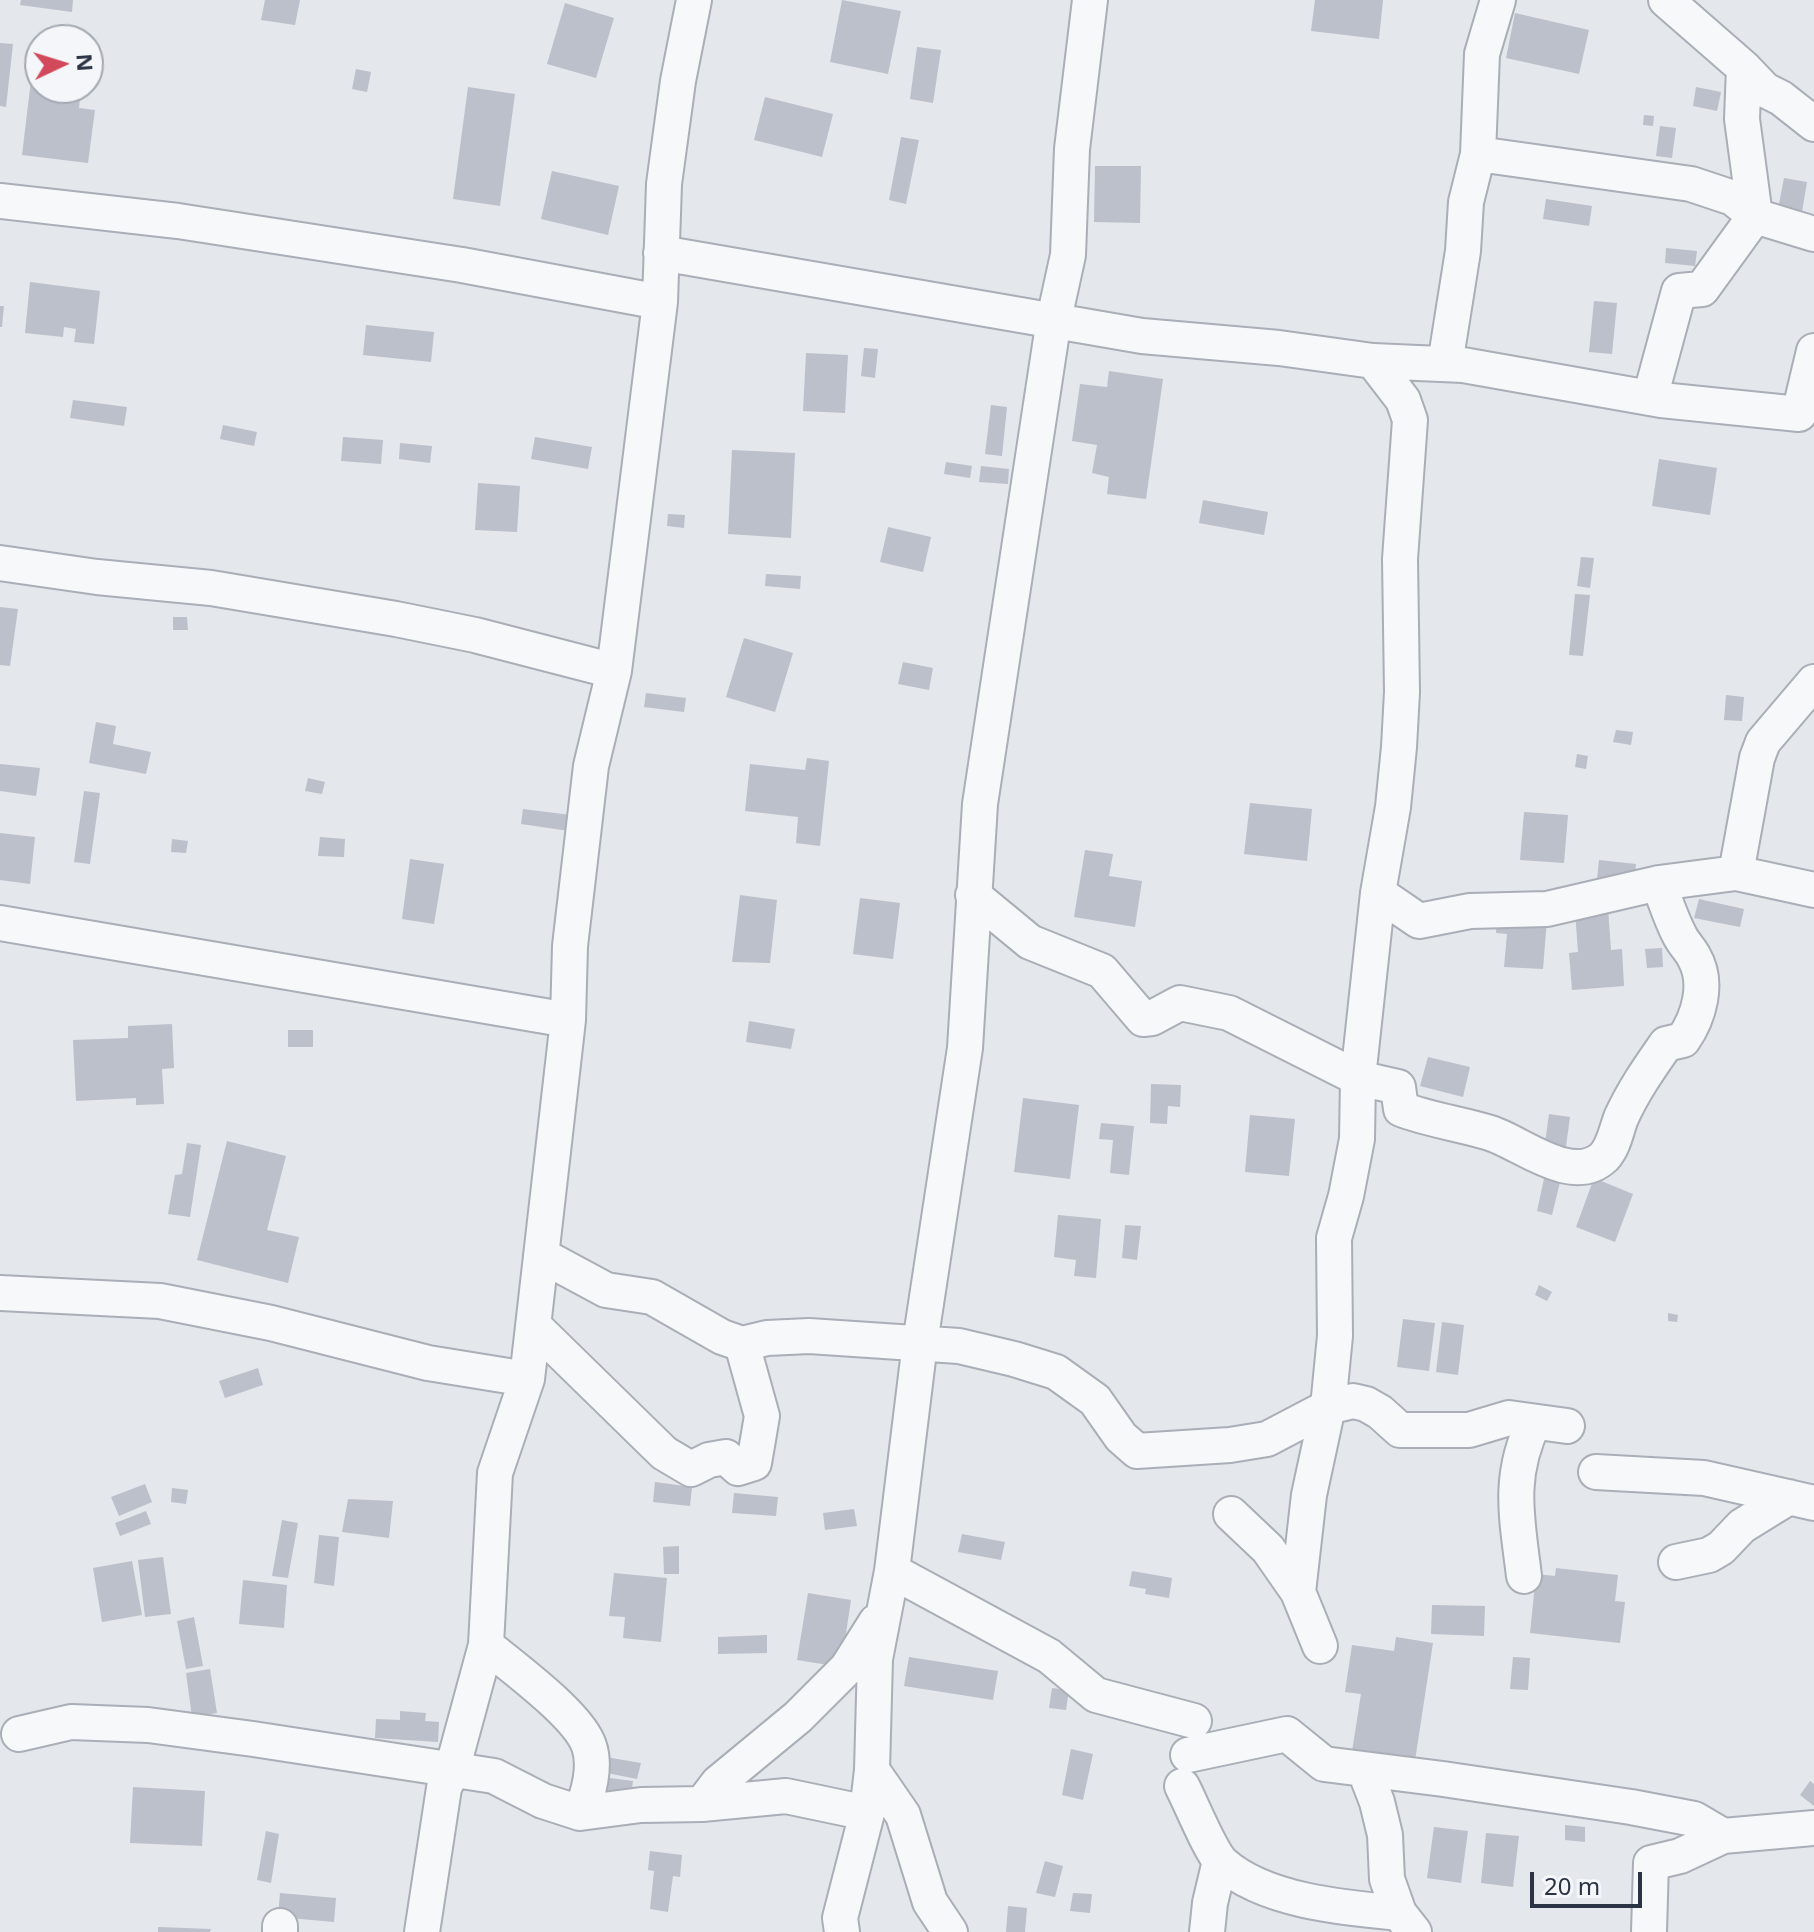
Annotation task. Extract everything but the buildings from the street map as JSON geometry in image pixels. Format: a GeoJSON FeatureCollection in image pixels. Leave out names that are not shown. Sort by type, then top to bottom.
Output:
{"type":"FeatureCollection","features":[{"type":"Feature","properties":{"kind":"street"},"geometry":{"type":"LineString","coordinates":[[422,1932],[444,1788],[452,1770],[486,1645],[495,1473],[527,1379],[568,1020],[570,946],[591,766],[614,671],[660,302],[664,184],[672,118],[694,0]]}},
{"type":"Feature","properties":{"kind":"street"},"geometry":{"type":"LineString","coordinates":[[842,1932],[840,1918],[867,1813],[872,1770],[875,1659],[892,1571],[920,1343],[965,1048],[980,804],[1054,319],[1068,255],[1072,149],[1090,0]]}},
{"type":"Feature","properties":{"kind":"street"},"geometry":{"type":"LineString","coordinates":[[1445,364],[1463,251],[1466,202],[1478,154],[1482,54],[1498,0]]}},
{"type":"Feature","properties":{"kind":"street"},"geometry":{"type":"LineString","coordinates":[[1666,0],[1765,90],[1781,98],[1814,124]]}},
{"type":"Feature","properties":{"kind":"street"},"geometry":{"type":"LineString","coordinates":[[1650,398],[1679,291],[1702,289],[1755,216],[1742,119],[1744,68]]}},
{"type":"Feature","properties":{"kind":"street"},"geometry":{"type":"LineString","coordinates":[[1478,154],[1691,184],[1733,198],[1755,216],[1814,234]]}},
{"type":"Feature","properties":{"kind":"street"},"geometry":{"type":"LineString","coordinates":[[0,201],[194,223],[462,265],[660,302]]}},
{"type":"Feature","properties":{"kind":"street"},"geometry":{"type":"LineString","coordinates":[[661,253],[1142,336],[1279,348],[1373,361],[1445,364],[1650,398],[1799,414],[1814,351]]}},
{"type":"Feature","properties":{"kind":"street"},"geometry":{"type":"LineString","coordinates":[[1298,1592],[1309,1495],[1328,1407],[1335,1336],[1334,1238],[1357,1139],[1358,1078],[1378,893],[1393,807],[1399,747],[1402,692],[1400,559],[1410,420],[1403,400],[1373,361]]}},
{"type":"Feature","properties":{"kind":"street"},"geometry":{"type":"LineString","coordinates":[[0,563],[97,577],[211,588],[396,619],[489,638],[614,671]]}},
{"type":"Feature","properties":{"kind":"street"},"geometry":{"type":"LineString","coordinates":[[1736,873],[1757,758],[1763,742],[1814,682]]}},
{"type":"Feature","properties":{"kind":"street"},"geometry":{"type":"LineString","coordinates":[[1378,893],[1419,921],[1470,911],[1547,909],[1659,883],[1736,873],[1814,890]]}},
{"type":"Feature","properties":{"kind":"street"},"geometry":{"type":"LineString","coordinates":[[973,895],[1030,942],[1102,971],[1143,1019],[1152,1018],[1180,1003],[1229,1013],[1358,1078],[1398,1087],[1401,1109],[1494,1134],[1546,1161],[1587,1166],[1603,1157],[1614,1141],[1621,1118],[1643,1077],[1666,1044],[1683,1040],[1691,1029],[1699,1006],[1700,968],[1682,941],[1659,883]]}},
{"type":"Feature","properties":{"kind":"street"},"geometry":{"type":"LineString","coordinates":[[0,923],[568,1020]]}},
{"type":"Feature","properties":{"kind":"street"},"geometry":{"type":"LineString","coordinates":[[541,1255],[606,1290],[652,1297],[722,1337],[742,1344],[767,1338],[809,1336],[959,1346],[1056,1372],[1095,1400],[1121,1437],[1137,1451],[1230,1445],[1267,1439],[1328,1407],[1353,1401],[1380,1412],[1400,1430],[1469,1430],[1509,1418],[1551,1424],[1517,1468],[1517,1508],[1524,1576]]}},
{"type":"Feature","properties":{"kind":"street"},"geometry":{"type":"LineString","coordinates":[[0,1293],[160,1301],[271,1323],[428,1363],[527,1379]]}},
{"type":"Feature","properties":{"kind":"street"},"geometry":{"type":"LineString","coordinates":[[533,1325],[664,1453],[691,1469],[709,1460],[726,1457],[738,1468],[754,1463],[762,1416],[742,1344]]}},
{"type":"Feature","properties":{"kind":"street"},"geometry":{"type":"LineString","coordinates":[[1596,1472],[1704,1478],[1801,1500]]}},
{"type":"Feature","properties":{"kind":"street"},"geometry":{"type":"LineString","coordinates":[[1676,1562],[1709,1555],[1721,1548],[1742,1526],[1801,1500]]}},
{"type":"Feature","properties":{"kind":"street"},"geometry":{"type":"LineString","coordinates":[[1231,1514],[1268,1549],[1298,1592],[1320,1646]]}},
{"type":"Feature","properties":{"kind":"street"},"geometry":{"type":"LineString","coordinates":[[892,1571],[1049,1656],[1096,1695],[1194,1721]]}},
{"type":"Feature","properties":{"kind":"street"},"geometry":{"type":"LineString","coordinates":[[702,1804],[718,1783],[798,1717],[847,1668],[885,1608]]}},
{"type":"Feature","properties":{"kind":"street"},"geometry":{"type":"LineString","coordinates":[[486,1645],[555,1702],[585,1738],[590,1748],[589,1794],[580,1813]]}},
{"type":"Feature","properties":{"kind":"street"},"geometry":{"type":"LineString","coordinates":[[19,1734],[71,1722],[148,1725],[494,1776],[543,1801],[580,1813],[641,1805],[702,1804],[786,1796],[867,1813]]}},
{"type":"Feature","properties":{"kind":"street"},"geometry":{"type":"LineString","coordinates":[[1207,1932],[1220,1861],[1185,1770],[1287,1734],[1324,1764],[1631,1807],[1694,1819],[1723,1836]]}},
{"type":"Feature","properties":{"kind":"street"},"geometry":{"type":"LineString","coordinates":[[872,1770],[903,1815],[930,1902],[950,1932]]}},
{"type":"Feature","properties":{"kind":"street"},"geometry":{"type":"LineString","coordinates":[[1365,1771],[1385,1835],[1387,1879],[1407,1922]]}},
{"type":"Feature","properties":{"kind":"street"},"geometry":{"type":"LineString","coordinates":[[1649,1932],[1651,1863],[1680,1856],[1723,1836],[1814,1828]]}},
{"type":"Feature","properties":{"kind":"street"},"geometry":{"type":"LineString","coordinates":[[1220,1861],[1271,1890],[1407,1922]]}}]}
